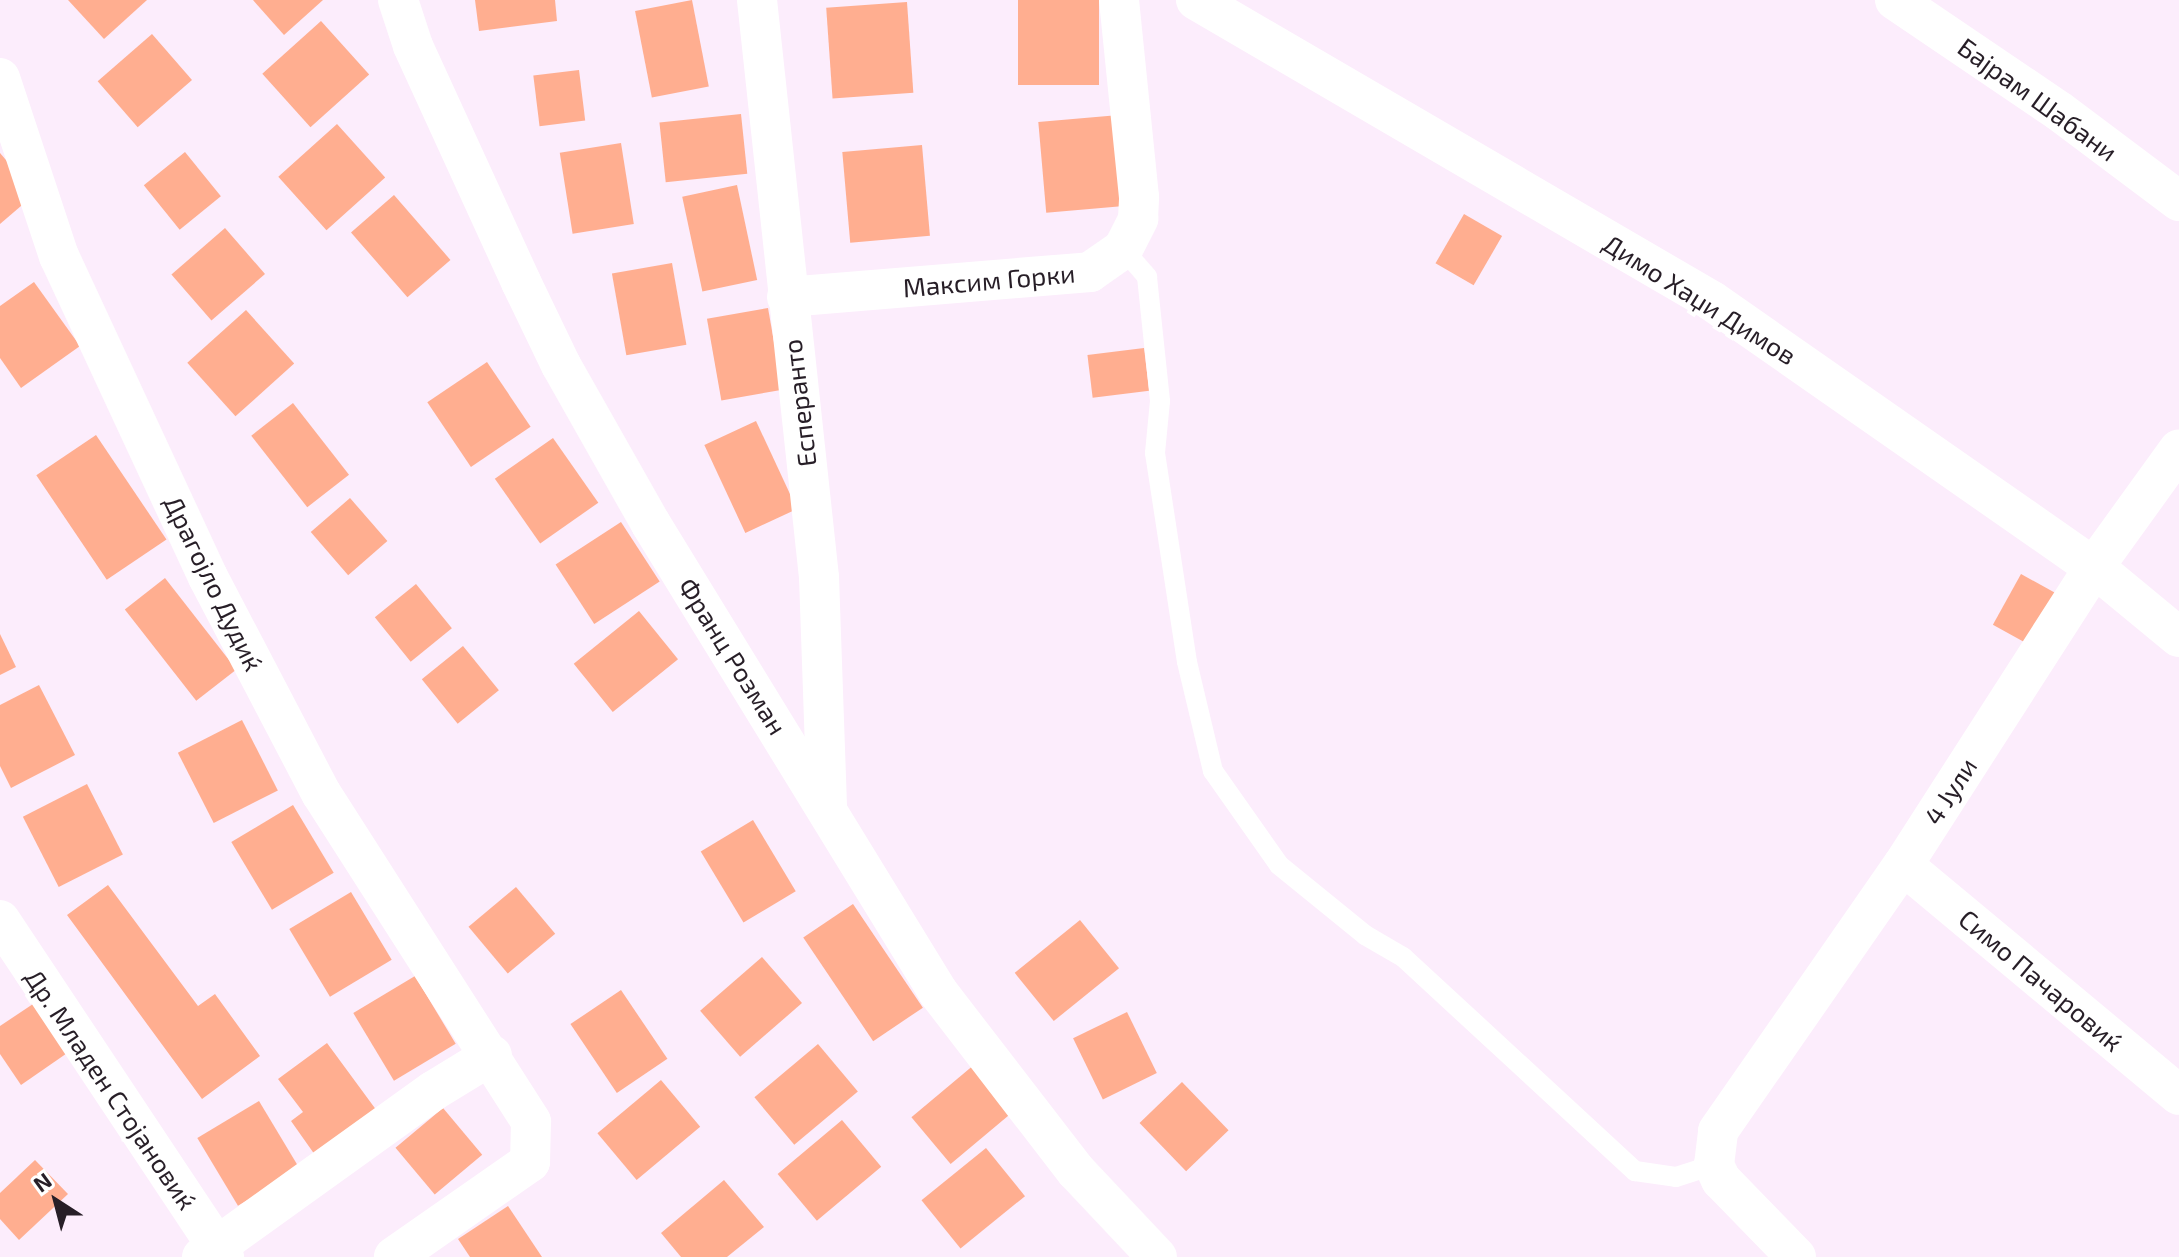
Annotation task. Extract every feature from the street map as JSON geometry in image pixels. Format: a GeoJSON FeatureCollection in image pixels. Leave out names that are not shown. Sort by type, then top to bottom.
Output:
{"type":"FeatureCollection","features":[{"type":"Feature","properties":{"kind":"street","name":"Франц Розман"},"geometry":{"type":"LineString","coordinates":[[398,0],[419,61],[561,365],[651,524],[938,992],[1076,1171],[1157,1257]]}},
{"type":"Feature","properties":{"kind":"street","name":"Есперанто"},"geometry":{"type":"LineString","coordinates":[[757,0],[819,577],[827,807]]}},
{"type":"Feature","properties":{"kind":"street"},"geometry":{"type":"LineString","coordinates":[[1119,0],[1139,197],[1138,219],[1123,249]]}},
{"type":"Feature","properties":{"kind":"street","name":"Димо Хаџи Димов"},"geometry":{"type":"LineString","coordinates":[[1196,0],[1712,301],[2094,567],[2179,637]]}},
{"type":"Feature","properties":{"kind":"street","name":"Бајрам Шабани"},"geometry":{"type":"LineString","coordinates":[[1895,0],[2059,111],[2179,201]]}},
{"type":"Feature","properties":{"kind":"street","name":"Драгојло Дудиќ"},"geometry":{"type":"LineString","coordinates":[[0,78],[59,256],[208,577],[321,793],[430,971],[492,1055],[531,1122],[530,1162],[394,1257]]}},
{"type":"Feature","properties":{"kind":"street","name":"Максим Горки"},"geometry":{"type":"LineString","coordinates":[[787,297],[1090,272],[1123,249]]}},
{"type":"Feature","properties":{"kind":"street","name":"4 Јули"},"geometry":{"type":"LineString","coordinates":[[1716,1148],[1903,865],[2094,567],[2179,449]]}},
{"type":"Feature","properties":{"kind":"street","name":"Симо Пачаровиќ"},"geometry":{"type":"LineString","coordinates":[[1903,865],[2179,1095]]}},
{"type":"Feature","properties":{"kind":"street","name":"Др. Младен Стојановиќ"},"geometry":{"type":"LineString","coordinates":[[0,920],[14,972],[214,1253]]}},
{"type":"Feature","properties":{"kind":"street"},"geometry":{"type":"LineString","coordinates":[[214,1253],[433,1091],[492,1055]]}},
{"type":"Feature","properties":{"kind":"street"},"geometry":{"type":"LineString","coordinates":[[1716,1148],[1731,1192],[1796,1257]]}},
{"type":"Feature","properties":{"kind":"lane"},"geometry":{"type":"LineString","coordinates":[[1123,249],[1147,277],[1160,401],[1155,453],[1187,662],[1213,771],[1279,865],[1365,935],[1403,957],[1635,1171],[1676,1177],[1716,1148]]}},
{"type":"Feature","properties":{"kind":"building"},"geometry":{"type":"Polygon","coordinates":[[[68,0],[147,0],[104,39],[68,0]]]}},
{"type":"Feature","properties":{"kind":"building"},"geometry":{"type":"Polygon","coordinates":[[[253,0],[323,0],[284,35],[253,0]]]}},
{"type":"Feature","properties":{"kind":"building"},"geometry":{"type":"Polygon","coordinates":[[[475,0],[555,0],[557,21],[479,31],[475,0]]]}},
{"type":"Feature","properties":{"kind":"building"},"geometry":{"type":"Polygon","coordinates":[[[692,0],[709,86],[652,97],[635,11],[692,0]]]}},
{"type":"Feature","properties":{"kind":"building"},"geometry":{"type":"Polygon","coordinates":[[[1018,0],[1099,0],[1099,85],[1018,85],[1018,0]]]}},
{"type":"Feature","properties":{"kind":"building"},"geometry":{"type":"Polygon","coordinates":[[[907,2],[913,93],[833,98],[826,8],[907,2]]]}},
{"type":"Feature","properties":{"kind":"building"},"geometry":{"type":"Polygon","coordinates":[[[321,21],[369,75],[310,127],[262,74],[321,21]]]}},
{"type":"Feature","properties":{"kind":"building"},"geometry":{"type":"Polygon","coordinates":[[[152,34],[192,80],[138,127],[98,81],[152,34]]]}},
{"type":"Feature","properties":{"kind":"building"},"geometry":{"type":"Polygon","coordinates":[[[579,70],[585,121],[540,126],[533,76],[579,70]]]}},
{"type":"Feature","properties":{"kind":"building"},"geometry":{"type":"Polygon","coordinates":[[[741,114],[747,174],[666,182],[659,123],[741,114]]]}},
{"type":"Feature","properties":{"kind":"building"},"geometry":{"type":"Polygon","coordinates":[[[1119,115],[1127,206],[1046,213],[1038,122],[1119,115]]]}},
{"type":"Feature","properties":{"kind":"building"},"geometry":{"type":"Polygon","coordinates":[[[337,124],[385,178],[326,230],[278,177],[337,124]]]}},
{"type":"Feature","properties":{"kind":"building"},"geometry":{"type":"Polygon","coordinates":[[[621,143],[634,224],[573,234],[560,153],[621,143]]]}},
{"type":"Feature","properties":{"kind":"building"},"geometry":{"type":"Polygon","coordinates":[[[922,145],[930,236],[850,243],[842,152],[922,145]]]}},
{"type":"Feature","properties":{"kind":"building"},"geometry":{"type":"Polygon","coordinates":[[[185,152],[221,196],[180,230],[144,185],[185,152]]]}},
{"type":"Feature","properties":{"kind":"building"},"geometry":{"type":"Polygon","coordinates":[[[0,153],[35,194],[0,224],[0,153]]]}},
{"type":"Feature","properties":{"kind":"building"},"geometry":{"type":"Polygon","coordinates":[[[737,185],[757,280],[702,292],[682,197],[737,185]]]}},
{"type":"Feature","properties":{"kind":"building"},"geometry":{"type":"Polygon","coordinates":[[[394,195],[450,260],[407,297],[351,232],[394,195]]]}},
{"type":"Feature","properties":{"kind":"building"},"geometry":{"type":"Polygon","coordinates":[[[1464,214],[1502,236],[1474,285],[1436,263],[1464,214]]]}},
{"type":"Feature","properties":{"kind":"building"},"geometry":{"type":"Polygon","coordinates":[[[225,228],[265,274],[211,321],[171,275],[225,228]]]}},
{"type":"Feature","properties":{"kind":"building"},"geometry":{"type":"Polygon","coordinates":[[[672,263],[686,345],[626,355],[612,274],[672,263]]]}},
{"type":"Feature","properties":{"kind":"building"},"geometry":{"type":"Polygon","coordinates":[[[34,282],[80,346],[21,388],[0,358],[0,306],[34,282]]]}},
{"type":"Feature","properties":{"kind":"building"},"geometry":{"type":"Polygon","coordinates":[[[768,308],[782,390],[721,401],[707,319],[768,308]]]}},
{"type":"Feature","properties":{"kind":"building"},"geometry":{"type":"Polygon","coordinates":[[[246,310],[294,364],[235,416],[187,363],[246,310]]]}},
{"type":"Feature","properties":{"kind":"building"},"geometry":{"type":"Polygon","coordinates":[[[1144,348],[1149,391],[1093,398],[1087,355],[1144,348]]]}},
{"type":"Feature","properties":{"kind":"building"},"geometry":{"type":"Polygon","coordinates":[[[487,362],[531,427],[471,467],[427,402],[487,362]]]}},
{"type":"Feature","properties":{"kind":"building"},"geometry":{"type":"Polygon","coordinates":[[[293,403],[349,475],[307,507],[251,436],[293,403]]]}},
{"type":"Feature","properties":{"kind":"building"},"geometry":{"type":"Polygon","coordinates":[[[756,421],[797,509],[745,533],[704,445],[756,421]]]}},
{"type":"Feature","properties":{"kind":"building"},"geometry":{"type":"Polygon","coordinates":[[[96,435],[166,539],[107,580],[36,475],[96,435]]]}},
{"type":"Feature","properties":{"kind":"building"},"geometry":{"type":"Polygon","coordinates":[[[553,438],[598,503],[540,543],[495,479],[553,438]]]}},
{"type":"Feature","properties":{"kind":"building"},"geometry":{"type":"Polygon","coordinates":[[[350,498],[387,541],[348,575],[311,532],[350,498]]]}},
{"type":"Feature","properties":{"kind":"building"},"geometry":{"type":"Polygon","coordinates":[[[621,522],[660,582],[594,624],[556,564],[621,522]]]}},
{"type":"Feature","properties":{"kind":"building"},"geometry":{"type":"Polygon","coordinates":[[[2021,574],[2059,595],[2030,646],[1993,625],[2021,574]]]}},
{"type":"Feature","properties":{"kind":"building"},"geometry":{"type":"Polygon","coordinates":[[[165,578],[236,669],[196,701],[125,609],[165,578]]]}},
{"type":"Feature","properties":{"kind":"building"},"geometry":{"type":"Polygon","coordinates":[[[416,584],[452,628],[411,662],[375,617],[416,584]]]}},
{"type":"Feature","properties":{"kind":"building"},"geometry":{"type":"Polygon","coordinates":[[[639,611],[678,659],[613,712],[574,664],[639,611]]]}},
{"type":"Feature","properties":{"kind":"building"},"geometry":{"type":"Polygon","coordinates":[[[0,634],[16,667],[0,675],[0,634]]]}},
{"type":"Feature","properties":{"kind":"building"},"geometry":{"type":"Polygon","coordinates":[[[463,646],[499,690],[458,724],[422,679],[463,646]]]}},
{"type":"Feature","properties":{"kind":"building"},"geometry":{"type":"Polygon","coordinates":[[[39,685],[75,755],[11,788],[0,766],[0,705],[39,685]]]}},
{"type":"Feature","properties":{"kind":"building"},"geometry":{"type":"Polygon","coordinates":[[[242,720],[278,790],[214,823],[178,753],[242,720]]]}},
{"type":"Feature","properties":{"kind":"building"},"geometry":{"type":"Polygon","coordinates":[[[87,784],[123,854],[59,887],[23,817],[87,784]]]}},
{"type":"Feature","properties":{"kind":"building"},"geometry":{"type":"Polygon","coordinates":[[[293,805],[334,873],[272,910],[231,842],[293,805]]]}},
{"type":"Feature","properties":{"kind":"building"},"geometry":{"type":"Polygon","coordinates":[[[753,820],[796,891],[743,923],[701,851],[753,820]]]}},
{"type":"Feature","properties":{"kind":"building"},"geometry":{"type":"Polygon","coordinates":[[[108,885],[198,1006],[215,994],[260,1056],[202,1099],[67,915],[108,885]]]}},
{"type":"Feature","properties":{"kind":"building"},"geometry":{"type":"Polygon","coordinates":[[[516,887],[555,934],[508,974],[469,927],[516,887]]]}},
{"type":"Feature","properties":{"kind":"building"},"geometry":{"type":"Polygon","coordinates":[[[351,892],[392,960],[330,997],[289,929],[351,892]]]}},
{"type":"Feature","properties":{"kind":"building"},"geometry":{"type":"Polygon","coordinates":[[[853,904],[923,1008],[873,1041],[803,938],[853,904]]]}},
{"type":"Feature","properties":{"kind":"building"},"geometry":{"type":"Polygon","coordinates":[[[1080,920],[1119,968],[1054,1021],[1015,973],[1080,920]]]}},
{"type":"Feature","properties":{"kind":"building"},"geometry":{"type":"Polygon","coordinates":[[[762,957],[802,1003],[740,1057],[700,1011],[762,957]]]}},
{"type":"Feature","properties":{"kind":"building"},"geometry":{"type":"Polygon","coordinates":[[[415,976],[456,1044],[394,1081],[353,1013],[415,976]]]}},
{"type":"Feature","properties":{"kind":"building"},"geometry":{"type":"Polygon","coordinates":[[[621,990],[667,1059],[617,1093],[570,1024],[621,990]]]}},
{"type":"Feature","properties":{"kind":"building"},"geometry":{"type":"Polygon","coordinates":[[[39,1000],[73,1049],[21,1085],[0,1054],[0,1026],[39,1000]]]}},
{"type":"Feature","properties":{"kind":"building"},"geometry":{"type":"Polygon","coordinates":[[[1127,1012],[1157,1073],[1103,1099],[1073,1038],[1127,1012]]]}},
{"type":"Feature","properties":{"kind":"building"},"geometry":{"type":"Polygon","coordinates":[[[327,1043],[377,1111],[315,1155],[291,1121],[303,1112],[278,1079],[327,1043]]]}},
{"type":"Feature","properties":{"kind":"building"},"geometry":{"type":"Polygon","coordinates":[[[818,1044],[858,1091],[794,1145],[754,1097],[818,1044]]]}},
{"type":"Feature","properties":{"kind":"building"},"geometry":{"type":"Polygon","coordinates":[[[975,1064],[1014,1111],[951,1164],[911,1117],[975,1064]]]}},
{"type":"Feature","properties":{"kind":"building"},"geometry":{"type":"Polygon","coordinates":[[[661,1080],[700,1127],[637,1180],[597,1133],[661,1080]]]}},
{"type":"Feature","properties":{"kind":"building"},"geometry":{"type":"Polygon","coordinates":[[[1182,1082],[1229,1130],[1186,1171],[1140,1123],[1182,1082]]]}},
{"type":"Feature","properties":{"kind":"building"},"geometry":{"type":"Polygon","coordinates":[[[259,1101],[300,1169],[238,1206],[197,1138],[259,1101]]]}},
{"type":"Feature","properties":{"kind":"building"},"geometry":{"type":"Polygon","coordinates":[[[443,1108],[482,1155],[435,1195],[396,1148],[443,1108]]]}},
{"type":"Feature","properties":{"kind":"building"},"geometry":{"type":"Polygon","coordinates":[[[842,1120],[881,1167],[817,1221],[778,1174],[842,1120]]]}},
{"type":"Feature","properties":{"kind":"building"},"geometry":{"type":"Polygon","coordinates":[[[986,1148],[1025,1196],[961,1248],[921,1200],[986,1148]]]}},
{"type":"Feature","properties":{"kind":"building"},"geometry":{"type":"Polygon","coordinates":[[[35,1160],[68,1194],[19,1240],[0,1219],[0,1193],[35,1160]]]}},
{"type":"Feature","properties":{"kind":"building"},"geometry":{"type":"Polygon","coordinates":[[[724,1180],[764,1227],[727,1257],[681,1257],[661,1233],[724,1180]]]}},
{"type":"Feature","properties":{"kind":"building"},"geometry":{"type":"Polygon","coordinates":[[[508,1206],[542,1257],[470,1257],[458,1239],[508,1206]]]}}]}
